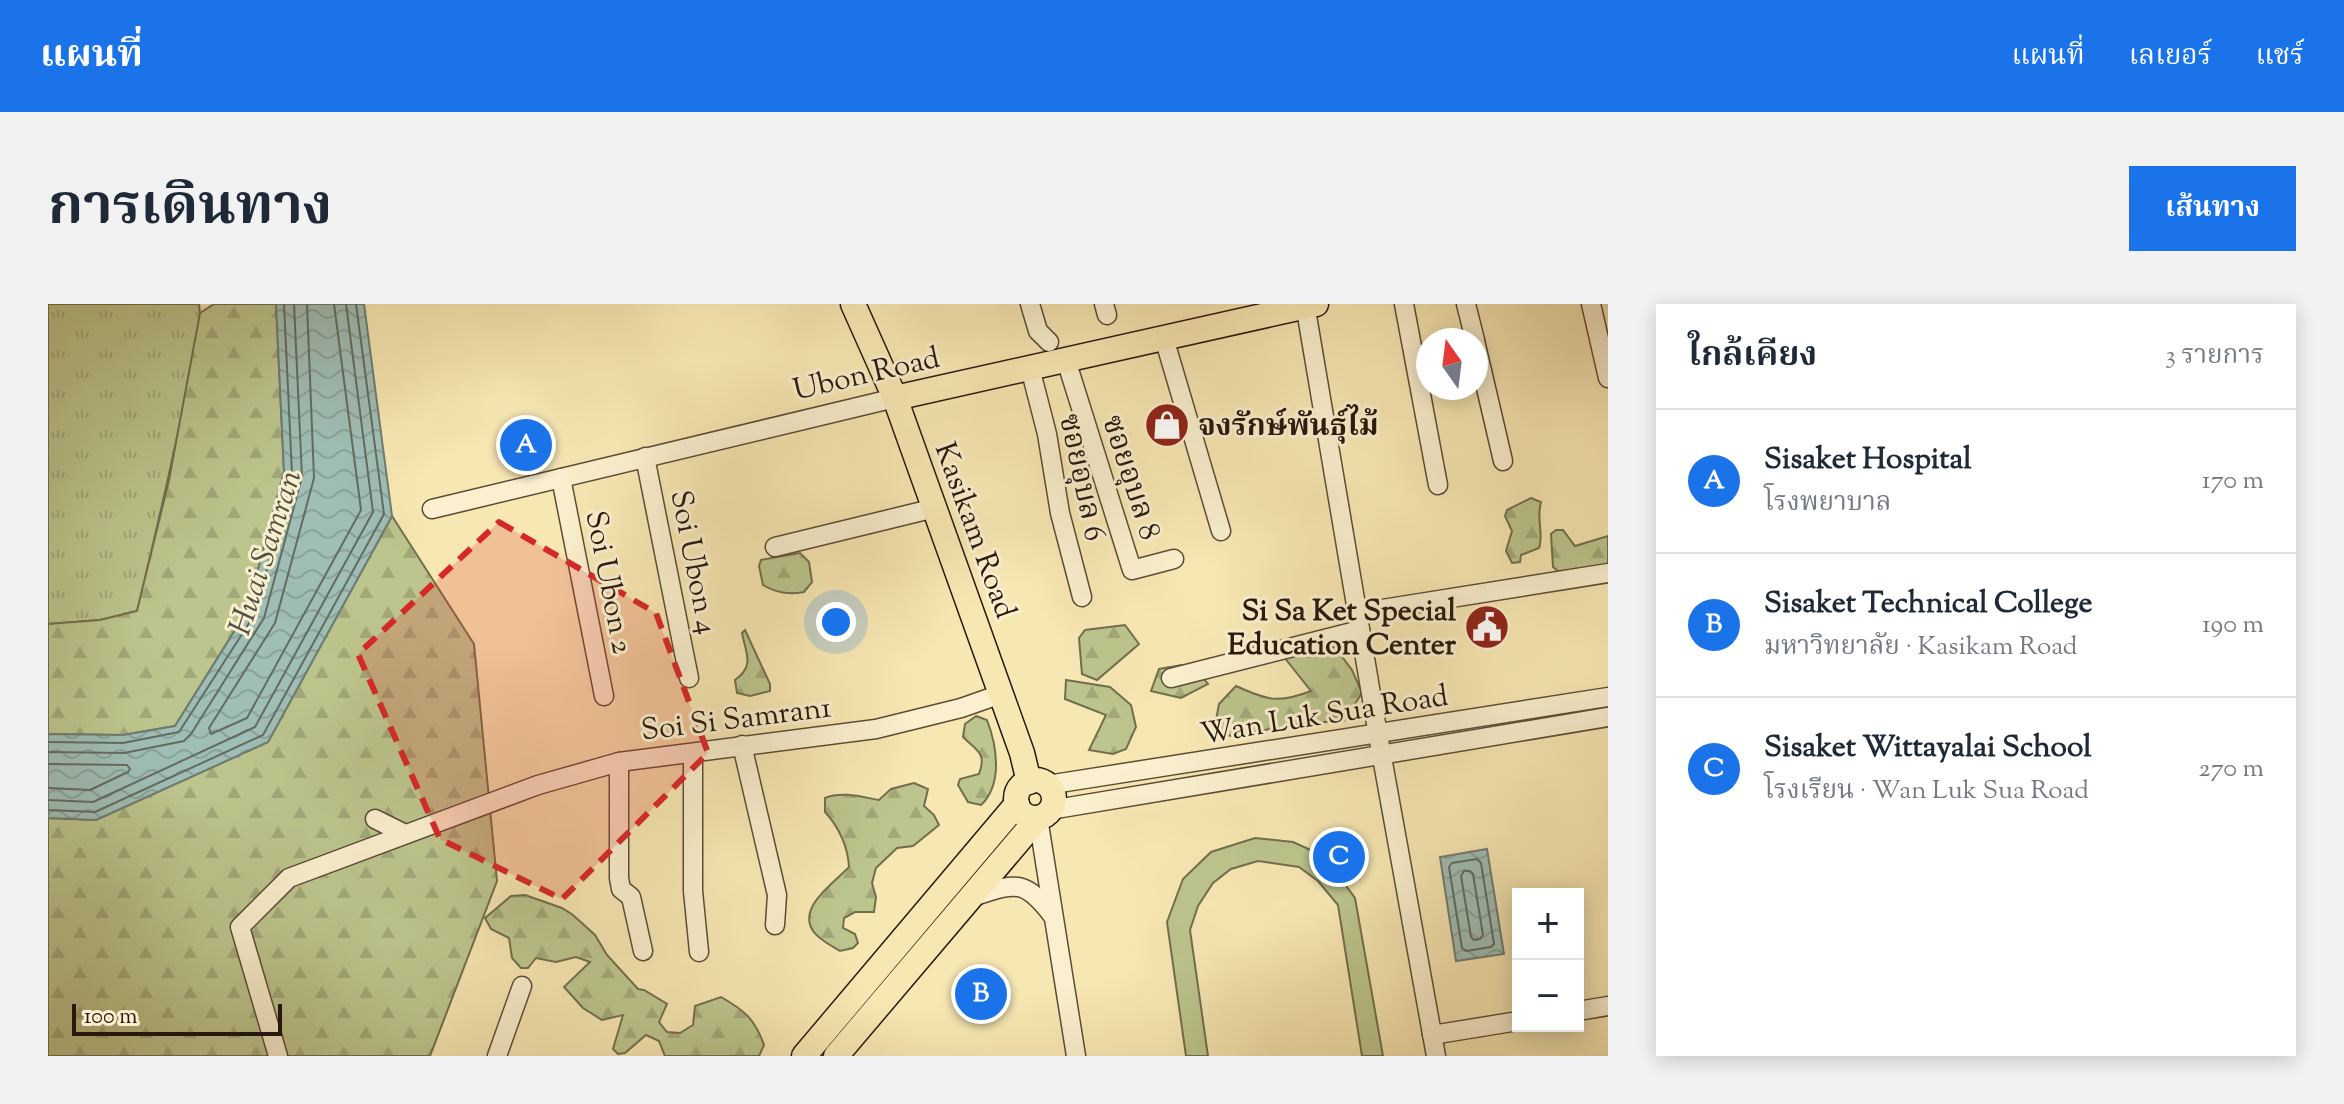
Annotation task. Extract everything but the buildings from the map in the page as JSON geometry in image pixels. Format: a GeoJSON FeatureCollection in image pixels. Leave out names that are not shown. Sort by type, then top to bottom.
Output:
{"type":"FeatureCollection","features":[{"type":"Feature","properties":{"kind":"main road","name":"Kasikam Road"},"geometry":{"type":"LineString","coordinates":[[853,304],[895,398],[1001,694],[1038,783]]}},
{"type":"Feature","properties":{"kind":"main road","name":"Ubon Road"},"geometry":{"type":"LineString","coordinates":[[895,398],[1309,305]]}},
{"type":"Feature","properties":{"kind":"main road"},"geometry":{"type":"LineString","coordinates":[[804,1056],[1017,804],[1019,790],[1038,783],[1053,794],[1044,814],[836,1056]]}},
{"type":"Feature","properties":{"kind":"main road"},"geometry":{"type":"LineString","coordinates":[[1017,804],[1022,813],[1044,814]]}},
{"type":"Feature","properties":{"kind":"street"},"geometry":{"type":"LineString","coordinates":[[1030,304],[1038,331],[1049,342]]}},
{"type":"Feature","properties":{"kind":"street"},"geometry":{"type":"LineString","coordinates":[[1404,304],[1438,485]]}},
{"type":"Feature","properties":{"kind":"street"},"geometry":{"type":"LineString","coordinates":[[1466,304],[1472,328]]}},
{"type":"Feature","properties":{"kind":"street"},"geometry":{"type":"LineString","coordinates":[[1591,304],[1608,378]]}},
{"type":"Feature","properties":{"kind":"street"},"geometry":{"type":"LineString","coordinates":[[1309,305],[1358,621],[1436,1056]]}},
{"type":"Feature","properties":{"kind":"street"},"geometry":{"type":"LineString","coordinates":[[1164,338],[1221,531]]}},
{"type":"Feature","properties":{"kind":"street","name":"ซอยอุบล 8"},"geometry":{"type":"LineString","coordinates":[[1066,360],[1132,570],[1174,559]]}},
{"type":"Feature","properties":{"kind":"street","name":"ซอยอุบล 6"},"geometry":{"type":"LineString","coordinates":[[1030,368],[1047,434],[1060,513],[1082,597]]}},
{"type":"Feature","properties":{"kind":"street"},"geometry":{"type":"LineString","coordinates":[[1488,397],[1503,461]]}},
{"type":"Feature","properties":{"kind":"street","name":"Ubon Road"},"geometry":{"type":"LineString","coordinates":[[432,509],[895,398]]}},
{"type":"Feature","properties":{"kind":"street","name":"Soi Ubon 4"},"geometry":{"type":"LineString","coordinates":[[645,457],[689,678]]}},
{"type":"Feature","properties":{"kind":"street","name":"Soi Ubon 2"},"geometry":{"type":"LineString","coordinates":[[561,478],[562,505],[604,696]]}},
{"type":"Feature","properties":{"kind":"street"},"geometry":{"type":"LineString","coordinates":[[775,547],[935,508]]}},
{"type":"Feature","properties":{"kind":"street"},"geometry":{"type":"LineString","coordinates":[[1171,678],[1358,621],[1608,573]]}},
{"type":"Feature","properties":{"kind":"street","name":"Soi Si Samran1"},"geometry":{"type":"LineString","coordinates":[[405,834],[538,785],[619,762],[876,729],[961,708],[1001,694]]}},
{"type":"Feature","properties":{"kind":"street","name":"Wan Luk Sua Road"},"geometry":{"type":"LineString","coordinates":[[1038,783],[1378,735],[1608,697]]}},
{"type":"Feature","properties":{"kind":"street","name":"Wan Luk Sua Road"},"geometry":{"type":"LineString","coordinates":[[1044,814],[1608,717]]}},
{"type":"Feature","properties":{"kind":"street"},"geometry":{"type":"LineString","coordinates":[[742,745],[777,895],[775,925]]}},
{"type":"Feature","properties":{"kind":"street"},"geometry":{"type":"LineString","coordinates":[[693,753],[693,891],[699,952]]}},
{"type":"Feature","properties":{"kind":"street"},"geometry":{"type":"LineString","coordinates":[[619,762],[619,878],[621,889],[631,897],[643,951]]}},
{"type":"Feature","properties":{"kind":"street"},"geometry":{"type":"LineString","coordinates":[[1044,814],[1054,917],[1076,1056]]}},
{"type":"Feature","properties":{"kind":"street"},"geometry":{"type":"LineString","coordinates":[[375,819],[405,834]]}},
{"type":"Feature","properties":{"kind":"street"},"geometry":{"type":"LineString","coordinates":[[278,1056],[240,927],[289,878],[405,834]]}},
{"type":"Feature","properties":{"kind":"street"},"geometry":{"type":"LineString","coordinates":[[984,844],[1004,860]]}},
{"type":"Feature","properties":{"kind":"street"},"geometry":{"type":"LineString","coordinates":[[972,897],[1003,887],[1020,886],[1035,894],[1054,917]]}},
{"type":"Feature","properties":{"kind":"street"},"geometry":{"type":"LineString","coordinates":[[497,1056],[522,986]]}},
{"type":"Feature","properties":{"kind":"street"},"geometry":{"type":"LineString","coordinates":[[1584,1010],[1608,1006]]}},
{"type":"Feature","properties":{"kind":"street"},"geometry":{"type":"LineString","coordinates":[[1432,1035],[1512,1022]]}},
{"type":"Feature","properties":{"kind":"highlighted area"},"geometry":{"type":"Polygon","coordinates":[[[499,522],[656,613],[708,753],[562,899],[440,839],[358,654],[499,522]]]}},
{"type":"Feature","properties":{"kind":"green space"},"geometry":{"type":"Polygon","coordinates":[[[48,304],[199,304],[200,325],[196,347],[137,611],[100,620],[48,624],[48,304]]]}},
{"type":"Feature","properties":{"kind":"green space"},"geometry":{"type":"Polygon","coordinates":[[[214,304],[276,304],[284,472],[247,611],[175,726],[123,735],[48,734],[48,624],[100,620],[137,611],[169,480],[200,313],[214,304]]]}},
{"type":"Feature","properties":{"kind":"green space"},"geometry":{"type":"Polygon","coordinates":[[[1531,498],[1541,502],[1539,548],[1521,555],[1520,562],[1512,563],[1506,551],[1512,531],[1505,516],[1507,510],[1531,498]]]}},
{"type":"Feature","properties":{"kind":"green space"},"geometry":{"type":"Polygon","coordinates":[[[392,516],[474,644],[497,881],[430,1056],[48,1056],[48,818],[96,820],[268,742],[392,516]]]}},
{"type":"Feature","properties":{"kind":"green space"},"geometry":{"type":"Polygon","coordinates":[[[1563,530],[1575,546],[1608,536],[1608,572],[1558,571],[1553,567],[1551,534],[1563,530]]]}},
{"type":"Feature","properties":{"kind":"green space"},"geometry":{"type":"Polygon","coordinates":[[[800,553],[809,562],[812,582],[804,592],[783,593],[763,585],[759,566],[761,560],[800,553]]]}},
{"type":"Feature","properties":{"kind":"green space"},"geometry":{"type":"Polygon","coordinates":[[[1125,625],[1139,644],[1097,680],[1082,674],[1079,638],[1085,630],[1125,625]]]}},
{"type":"Feature","properties":{"kind":"green space"},"geometry":{"type":"Polygon","coordinates":[[[745,630],[770,684],[770,691],[750,696],[737,693],[735,680],[747,665],[742,633],[745,630]]]}},
{"type":"Feature","properties":{"kind":"green space"},"geometry":{"type":"Polygon","coordinates":[[[1331,642],[1352,670],[1362,693],[1344,721],[1304,723],[1231,736],[1214,731],[1219,704],[1236,686],[1273,699],[1290,698],[1311,691],[1280,652],[1331,642]]]}},
{"type":"Feature","properties":{"kind":"green space"},"geometry":{"type":"Polygon","coordinates":[[[1182,665],[1200,674],[1208,684],[1181,698],[1151,691],[1159,669],[1182,665]]]}},
{"type":"Feature","properties":{"kind":"green space"},"geometry":{"type":"Polygon","coordinates":[[[1066,680],[1110,687],[1131,705],[1136,727],[1126,749],[1113,754],[1089,750],[1106,715],[1065,699],[1066,680]]]}},
{"type":"Feature","properties":{"kind":"green space"},"geometry":{"type":"Polygon","coordinates":[[[976,716],[987,720],[996,764],[993,787],[981,805],[968,802],[958,785],[960,779],[979,774],[981,767],[979,753],[963,737],[965,724],[976,716]]]}},
{"type":"Feature","properties":{"kind":"green space"},"geometry":{"type":"Polygon","coordinates":[[[914,783],[928,789],[924,806],[939,825],[913,846],[897,848],[876,868],[872,883],[876,897],[874,912],[855,912],[844,918],[843,928],[855,934],[858,943],[853,948],[840,951],[819,937],[809,922],[814,904],[849,867],[842,838],[825,812],[825,798],[845,795],[879,800],[891,789],[914,783]]]}},
{"type":"Feature","properties":{"kind":"green space"},"geometry":{"type":"Polygon","coordinates":[[[1255,838],[1293,842],[1324,856],[1355,898],[1383,1056],[1362,1056],[1338,905],[1318,881],[1299,867],[1258,861],[1231,869],[1213,883],[1198,906],[1190,930],[1208,1056],[1186,1056],[1167,922],[1183,879],[1211,852],[1255,838]]]}},
{"type":"Feature","properties":{"kind":"green space"},"geometry":{"type":"Polygon","coordinates":[[[525,895],[573,915],[595,935],[607,955],[638,989],[667,1004],[659,1022],[667,1032],[680,1033],[693,1025],[695,1006],[721,997],[753,1022],[764,1045],[759,1056],[665,1056],[659,1041],[646,1035],[625,1053],[618,1054],[613,1049],[623,1015],[602,1020],[583,1008],[564,987],[590,962],[576,957],[556,962],[536,958],[528,968],[521,968],[512,958],[509,938],[491,929],[485,918],[511,896],[525,895]]]}},
{"type":"Feature","properties":{"kind":"water","name":"Huai Samran"},"geometry":{"type":"Polygon","coordinates":[[[276,304],[364,304],[392,516],[268,742],[96,820],[48,818],[48,734],[123,735],[175,726],[247,611],[284,472],[276,304]]]}},
{"type":"Feature","properties":{"kind":"water"},"geometry":{"type":"Polygon","coordinates":[[[1487,849],[1504,954],[1456,961],[1440,857],[1487,849]]]}},
{"type":"Feature","properties":{"kind":"place","name":"จงรักษ์พันธุ์ไม้"},"geometry":{"type":"Point","coordinates":[1167,425]}},
{"type":"Feature","properties":{"kind":"place","name":"Sisaket Hospital"},"geometry":{"type":"Point","coordinates":[526,445]}},
{"type":"Feature","properties":{"kind":"place","name":"Si Sa Ket Special Education Center"},"geometry":{"type":"Point","coordinates":[1487,627]}},
{"type":"Feature","properties":{"kind":"place","name":"Sisaket Wittayalai School"},"geometry":{"type":"Point","coordinates":[1339,857]}},
{"type":"Feature","properties":{"kind":"place","name":"Sisaket Technical College"},"geometry":{"type":"Point","coordinates":[981,994]}}]}
